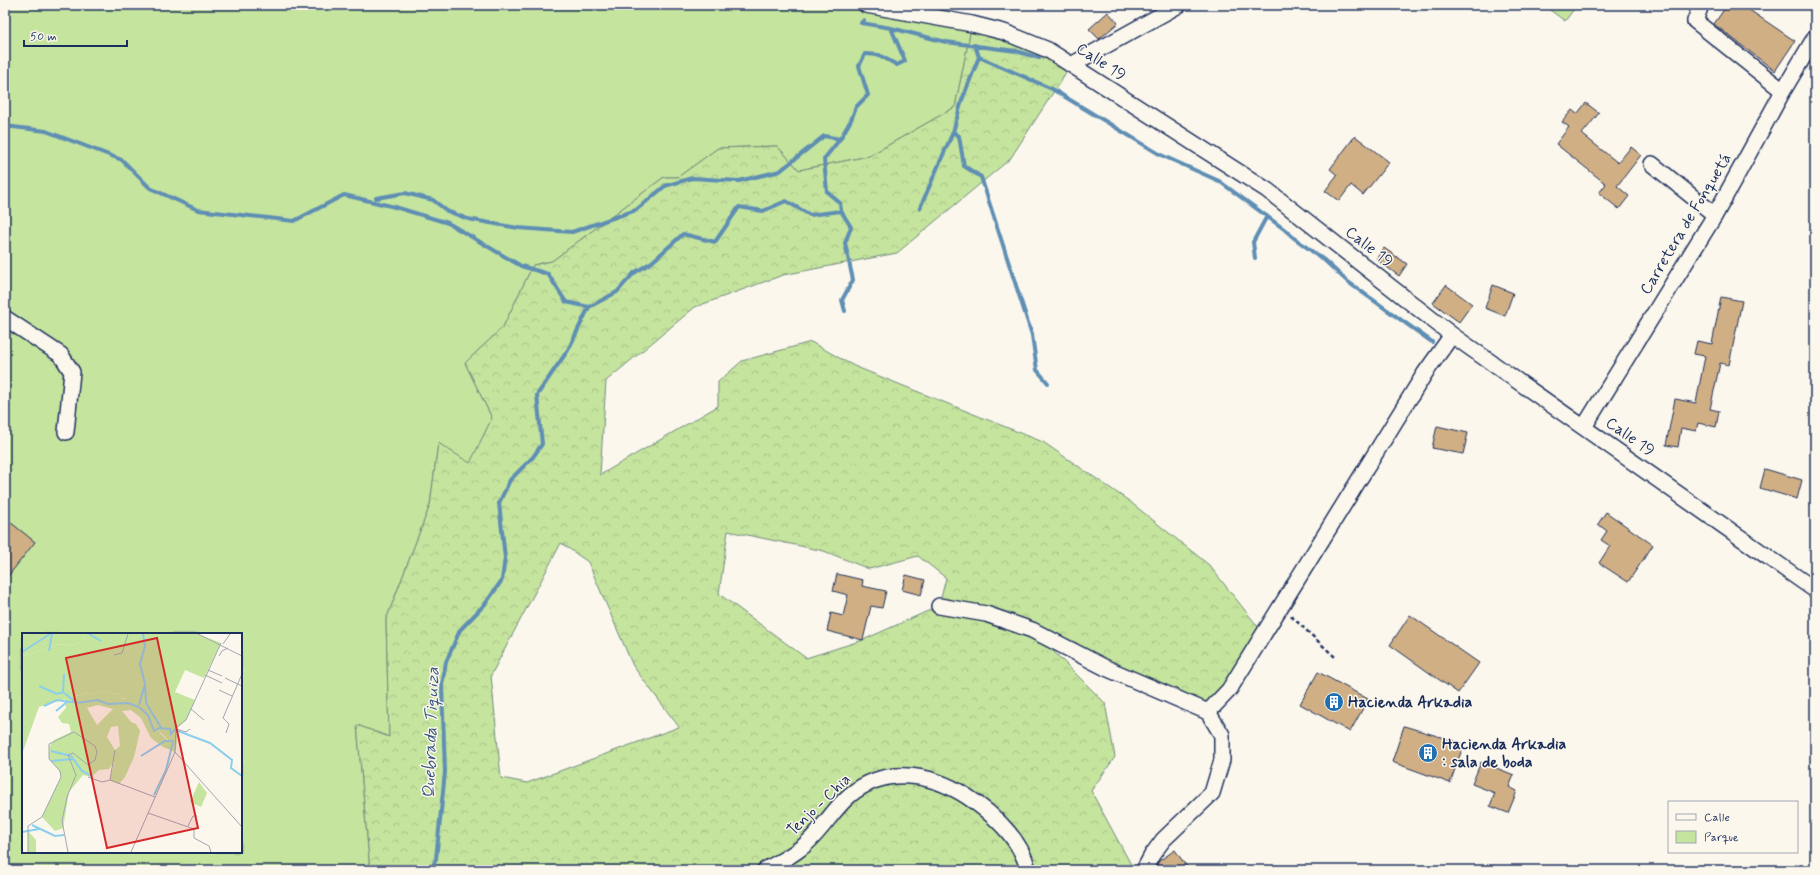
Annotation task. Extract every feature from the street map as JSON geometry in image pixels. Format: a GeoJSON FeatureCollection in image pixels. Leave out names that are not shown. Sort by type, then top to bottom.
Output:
{"type":"FeatureCollection","features":[{"type":"Feature","properties":{"kind":"street","name":"Calle 19"},"geometry":{"type":"LineString","coordinates":[[868,5],[972,24],[1004,32],[1048,50],[1071,64],[1267,190],[1452,335],[1584,426],[1815,590]]}},
{"type":"Feature","properties":{"kind":"street"},"geometry":{"type":"LineString","coordinates":[[1071,64],[1179,5]]}},
{"type":"Feature","properties":{"kind":"street"},"geometry":{"type":"LineString","coordinates":[[1701,5],[1695,21],[1783,91]]}},
{"type":"Feature","properties":{"kind":"street","name":"Carretera de Fonquetá"},"geometry":{"type":"LineString","coordinates":[[1584,426],[1715,215],[1783,91],[1815,38]]}},
{"type":"Feature","properties":{"kind":"street"},"geometry":{"type":"LineString","coordinates":[[1652,164],[1715,215]]}},
{"type":"Feature","properties":{"kind":"street"},"geometry":{"type":"LineString","coordinates":[[5,318],[61,355],[72,372],[66,432]]}},
{"type":"Feature","properties":{"kind":"street"},"geometry":{"type":"LineString","coordinates":[[1208,712],[1229,690],[1421,379],[1452,335]]}},
{"type":"Feature","properties":{"kind":"street"},"geometry":{"type":"LineString","coordinates":[[940,606],[986,614],[1032,630],[1106,668],[1208,712],[1222,735],[1222,760],[1212,793],[1163,840],[1152,855],[1144,870]]}},
{"type":"Feature","properties":{"kind":"street","name":"Tenjo - Chia"},"geometry":{"type":"LineString","coordinates":[[765,870],[802,848],[850,796],[867,783],[883,777],[903,774],[928,779],[963,793],[990,813],[1007,831],[1025,860],[1028,870]]}},
{"type":"Feature","properties":{"kind":"path"},"geometry":{"type":"LineString","coordinates":[[1280,606],[1336,658]]}},
{"type":"Feature","properties":{"kind":"green space"},"geometry":{"type":"Polygon","coordinates":[[[5,5],[866,5],[972,24],[955,107],[869,156],[799,170],[777,146],[718,148],[678,177],[664,177],[552,261],[533,265],[503,327],[465,363],[492,418],[470,464],[438,443],[430,505],[386,620],[389,737],[357,725],[370,870],[5,870],[5,5]]]}},
{"type":"Feature","properties":{"kind":"green space"},"geometry":{"type":"Polygon","coordinates":[[[1543,5],[1577,5],[1565,21],[1543,5]]]}},
{"type":"Feature","properties":{"kind":"green space"},"geometry":{"type":"Polygon","coordinates":[[[972,24],[1071,65],[1010,159],[897,253],[783,275],[695,307],[606,381],[600,475],[718,406],[718,382],[742,361],[811,342],[854,366],[1043,442],[1129,501],[1209,565],[1263,633],[1208,712],[1033,631],[1105,703],[1115,757],[1091,791],[1134,870],[370,870],[357,725],[389,737],[386,620],[430,505],[438,443],[470,463],[492,418],[465,363],[503,327],[533,265],[552,261],[664,177],[678,177],[718,148],[777,146],[799,170],[869,156],[955,107],[972,24]],[[728,531],[719,594],[806,658],[863,640],[939,606],[946,578],[918,556],[869,569],[824,551],[728,531]],[[561,543],[491,675],[501,778],[527,783],[679,727],[633,666],[588,562],[561,543]]]}},
{"type":"Feature","properties":{"kind":"building"},"geometry":{"type":"Polygon","coordinates":[[[1727,5],[1742,5],[1795,41],[1775,71],[1714,24],[1727,5]]]}},
{"type":"Feature","properties":{"kind":"building"},"geometry":{"type":"Polygon","coordinates":[[[1108,12],[1118,23],[1099,39],[1089,29],[1108,12]]]}},
{"type":"Feature","properties":{"kind":"building"},"geometry":{"type":"Polygon","coordinates":[[[1586,103],[1599,113],[1582,134],[1618,163],[1631,147],[1641,155],[1617,186],[1629,196],[1619,209],[1599,193],[1606,184],[1556,144],[1569,127],[1562,122],[1572,110],[1577,114],[1586,103]]]}},
{"type":"Feature","properties":{"kind":"building"},"geometry":{"type":"Polygon","coordinates":[[[1355,136],[1389,162],[1363,195],[1351,185],[1339,201],[1325,191],[1337,175],[1330,169],[1355,136]]]}},
{"type":"Feature","properties":{"kind":"building"},"geometry":{"type":"Polygon","coordinates":[[[1384,248],[1407,264],[1399,276],[1376,259],[1384,248]]]}},
{"type":"Feature","properties":{"kind":"building"},"geometry":{"type":"Polygon","coordinates":[[[1446,285],[1472,304],[1459,322],[1433,303],[1446,285]]]}},
{"type":"Feature","properties":{"kind":"building"},"geometry":{"type":"Polygon","coordinates":[[[1493,285],[1513,293],[1505,316],[1485,308],[1493,285]]]}},
{"type":"Feature","properties":{"kind":"building"},"geometry":{"type":"Polygon","coordinates":[[[1721,297],[1742,301],[1729,365],[1720,363],[1710,409],[1719,411],[1716,427],[1698,423],[1696,431],[1681,428],[1678,447],[1666,445],[1675,399],[1696,403],[1705,356],[1694,354],[1697,341],[1712,344],[1721,297]]]}},
{"type":"Feature","properties":{"kind":"building"},"geometry":{"type":"Polygon","coordinates":[[[1437,426],[1468,433],[1463,454],[1432,448],[1437,426]]]}},
{"type":"Feature","properties":{"kind":"building"},"geometry":{"type":"Polygon","coordinates":[[[1765,469],[1802,480],[1797,499],[1760,488],[1765,469]]]}},
{"type":"Feature","properties":{"kind":"building"},"geometry":{"type":"Polygon","coordinates":[[[1606,512],[1653,545],[1628,582],[1599,563],[1610,546],[1601,540],[1607,531],[1598,524],[1606,512]]]}},
{"type":"Feature","properties":{"kind":"building"},"geometry":{"type":"Polygon","coordinates":[[[5,518],[35,542],[5,580],[5,518]]]}},
{"type":"Feature","properties":{"kind":"building"},"geometry":{"type":"Polygon","coordinates":[[[837,574],[863,580],[862,586],[886,591],[882,608],[871,606],[863,640],[827,631],[831,613],[843,616],[848,595],[833,591],[837,574]]]}},
{"type":"Feature","properties":{"kind":"building"},"geometry":{"type":"Polygon","coordinates":[[[906,575],[925,580],[921,595],[902,590],[906,575]]]}},
{"type":"Feature","properties":{"kind":"building"},"geometry":{"type":"Polygon","coordinates":[[[1410,615],[1479,663],[1458,693],[1390,645],[1410,615]]]}},
{"type":"Feature","properties":{"kind":"building","name":"Hacienda Arkadia"},"geometry":{"type":"Polygon","coordinates":[[[1318,672],[1368,699],[1350,732],[1300,704],[1318,672]]]}},
{"type":"Feature","properties":{"kind":"building","name":"Hacienda Arkadia : sala de boda"},"geometry":{"type":"Polygon","coordinates":[[[1404,726],[1464,744],[1450,783],[1392,762],[1404,726]]]}},
{"type":"Feature","properties":{"kind":"building"},"geometry":{"type":"Polygon","coordinates":[[[1481,762],[1514,775],[1509,787],[1517,791],[1508,813],[1490,806],[1495,793],[1472,784],[1481,762]]]}},
{"type":"Feature","properties":{"kind":"building"},"geometry":{"type":"Polygon","coordinates":[[[1175,850],[1189,870],[1154,870],[1159,861],[1175,850]]]}},
{"type":"Feature","properties":{"kind":"waterway","name":"Quebrada Tiquiza"},"geometry":{"type":"LineString","coordinates":[[431,870],[436,859],[445,772],[442,685],[446,662],[460,630],[486,603],[502,580],[505,558],[499,503],[510,480],[533,457],[542,444],[537,395],[568,350],[589,307],[617,292],[634,273],[652,262],[683,234],[715,242],[739,207],[763,211],[786,201],[810,215],[841,211],[840,203],[827,192],[824,159],[840,139],[851,120],[856,107],[868,95],[859,66],[865,54],[879,55],[897,65],[905,61],[891,28],[861,23],[864,20]]}},
{"type":"Feature","properties":{"kind":"waterway"},"geometry":{"type":"LineString","coordinates":[[891,28],[946,42],[1016,51],[1039,58]]}},
{"type":"Feature","properties":{"kind":"waterway"},"geometry":{"type":"LineString","coordinates":[[975,45],[979,57],[962,100],[953,132],[959,136],[964,166],[981,177],[1032,335],[1037,370],[1048,383]]}},
{"type":"Feature","properties":{"kind":"waterway"},"geometry":{"type":"LineString","coordinates":[[979,57],[1052,89],[1161,155],[1219,181],[1324,260],[1348,282],[1432,342]]}},
{"type":"Feature","properties":{"kind":"waterway"},"geometry":{"type":"LineString","coordinates":[[5,126],[46,131],[122,160],[150,188],[198,210],[294,221],[344,195],[395,207],[448,223],[521,266],[548,274],[566,302],[589,307]]}},
{"type":"Feature","properties":{"kind":"waterway"},"geometry":{"type":"LineString","coordinates":[[920,208],[953,132]]}},
{"type":"Feature","properties":{"kind":"waterway"},"geometry":{"type":"LineString","coordinates":[[376,198],[405,193],[433,200],[447,211],[468,219],[518,228],[572,232],[636,210],[665,186],[692,178],[739,181],[780,171],[824,136],[840,139]]}},
{"type":"Feature","properties":{"kind":"waterway"},"geometry":{"type":"LineString","coordinates":[[841,211],[851,227],[845,243],[853,280],[842,300],[845,311]]}},
{"type":"Feature","properties":{"kind":"waterway"},"geometry":{"type":"LineString","coordinates":[[1255,258],[1253,242],[1267,216]]}},
{"type":"Feature","properties":{"kind":"place","name":"Hacienda Arkadia"},"geometry":{"type":"Point","coordinates":[1334,702]}},
{"type":"Feature","properties":{"kind":"place","name":"Hacienda Arkadia : sala de boda"},"geometry":{"type":"Point","coordinates":[1428,753]}}]}
